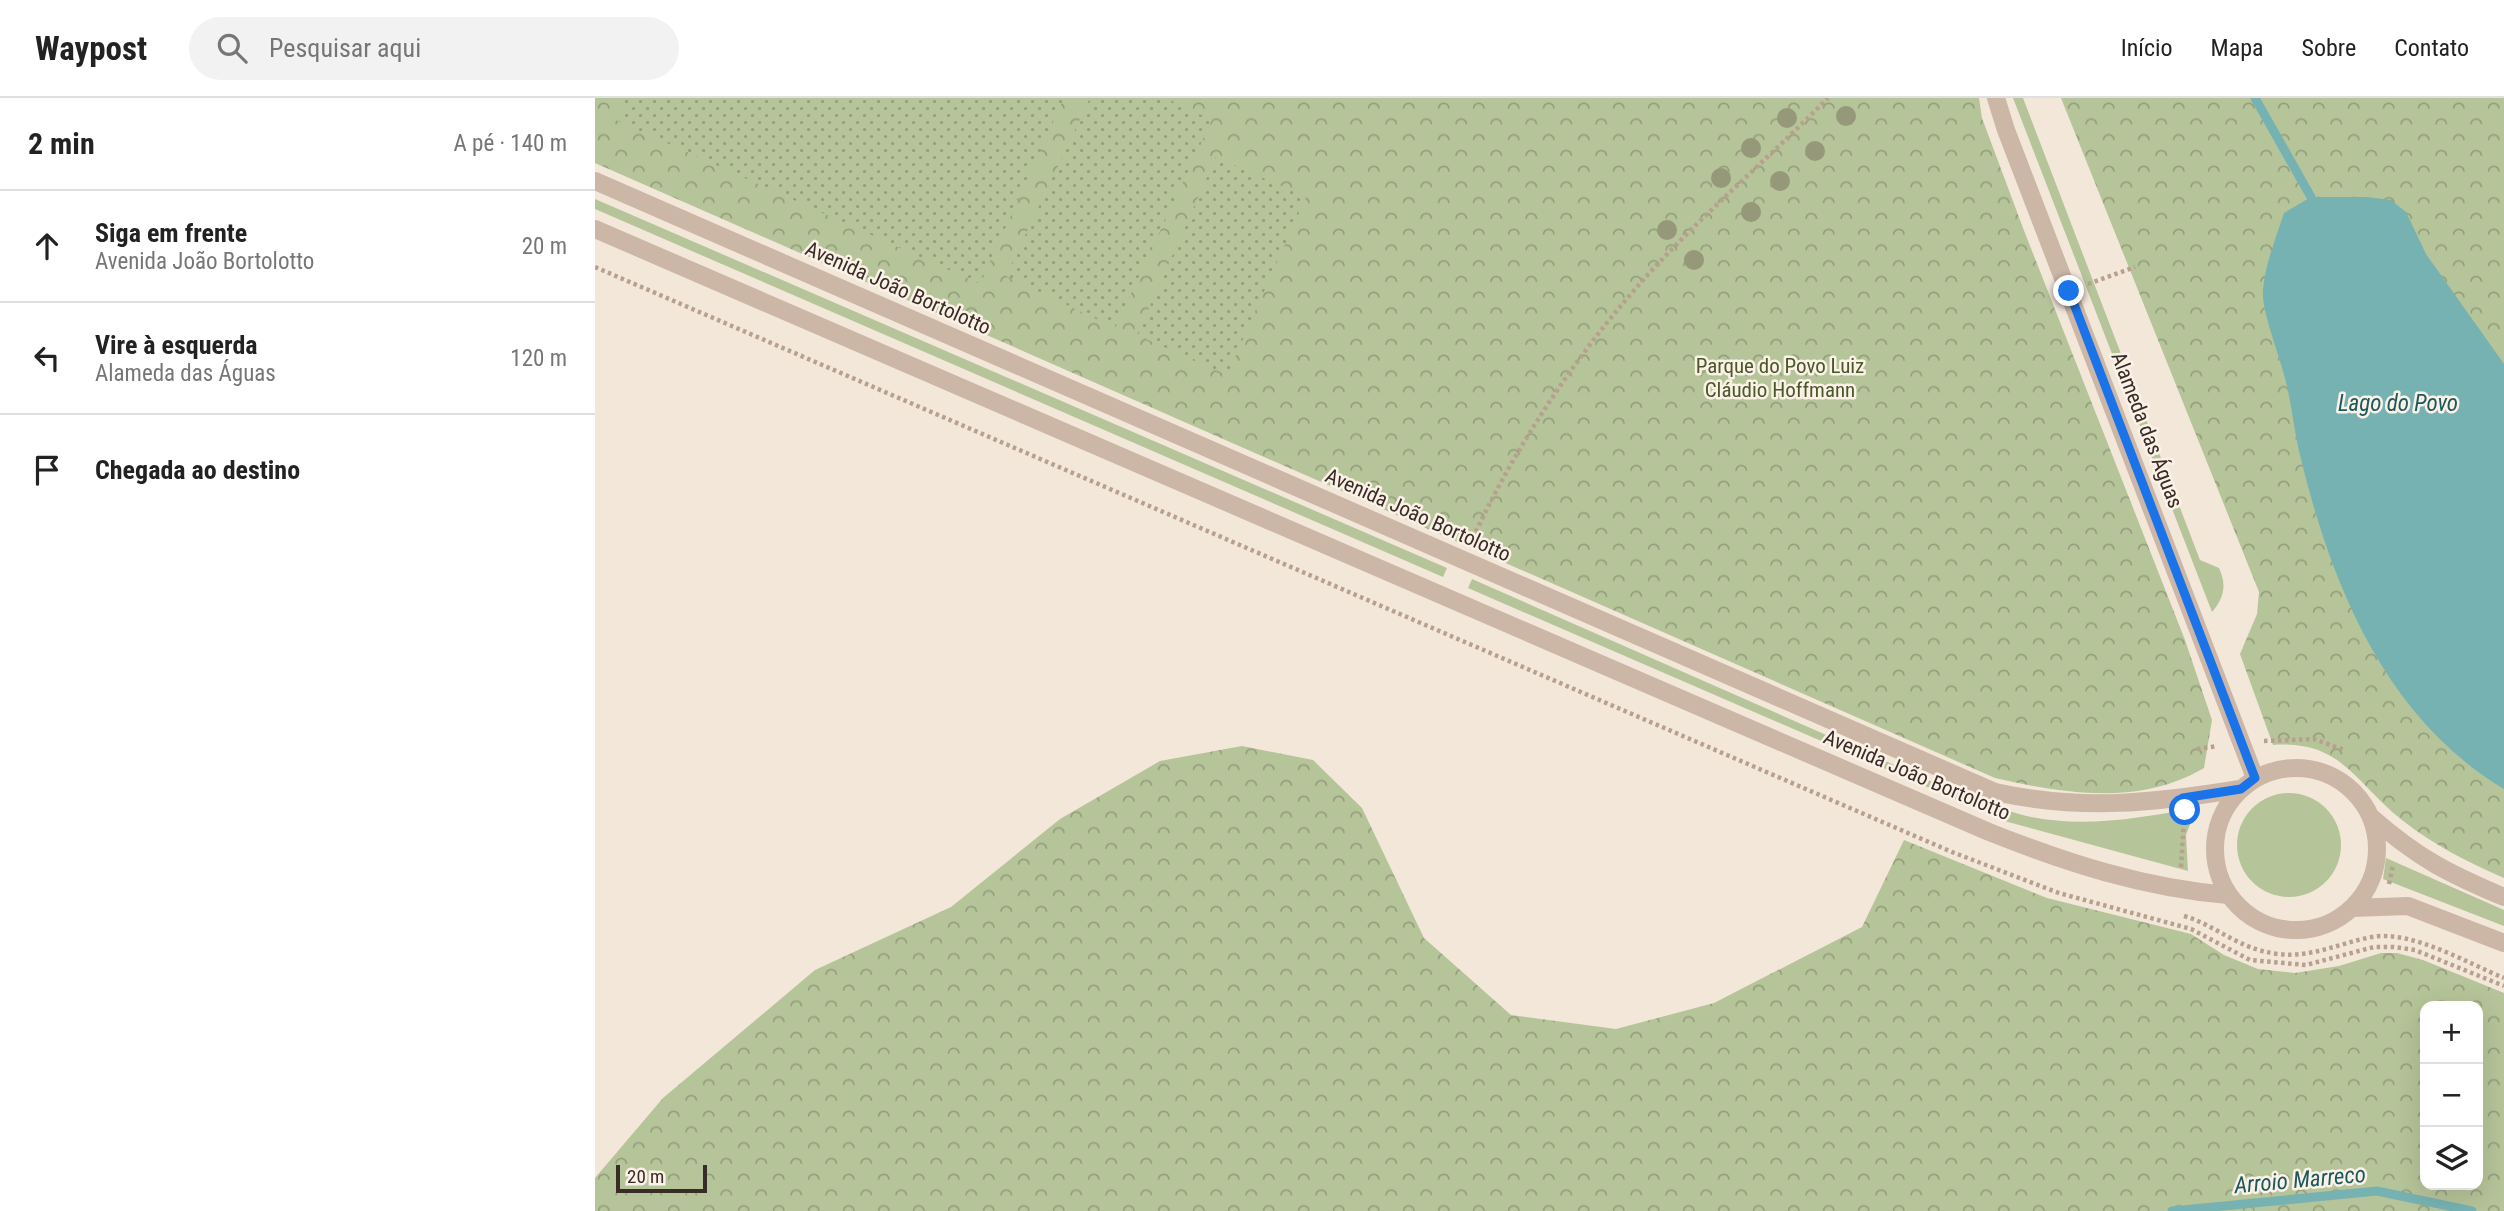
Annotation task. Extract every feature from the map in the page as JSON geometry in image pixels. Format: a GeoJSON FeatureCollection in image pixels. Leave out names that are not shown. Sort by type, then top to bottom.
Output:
{"type":"FeatureCollection","features":[{"type":"Feature","properties":{"kind":"street","name":"Alameda das Águas"},"geometry":{"type":"LineString","coordinates":[[1996,98],[2006,130],[2244,743],[2248,784]]}},
{"type":"Feature","properties":{"kind":"street","name":"Avenida João Bortolotto"},"geometry":{"type":"LineString","coordinates":[[595,181],[1995,792],[2037,801],[2124,805],[2183,798],[2248,784]]}},
{"type":"Feature","properties":{"kind":"street","name":"Avenida João Bortolotto"},"geometry":{"type":"LineString","coordinates":[[595,229],[2002,837],[2067,862],[2176,891],[2228,895]]}},
{"type":"Feature","properties":{"kind":"street"},"geometry":{"type":"LineString","coordinates":[[2371,817],[2377,844],[2374,871],[2363,896],[2340,918],[2318,927],[2279,929],[2250,917],[2228,895],[2216,866],[2216,834],[2229,803],[2248,784],[2281,769],[2308,768],[2334,777],[2356,794],[2371,817],[2410,850],[2439,869],[2504,897]]}},
{"type":"Feature","properties":{"kind":"street"},"geometry":{"type":"LineString","coordinates":[[2352,908],[2408,906],[2504,943]]}},
{"type":"Feature","properties":{"kind":"path"},"geometry":{"type":"LineString","coordinates":[[1464,560],[1505,470],[1624,302],[1693,228],[1829,98]]}},
{"type":"Feature","properties":{"kind":"path"},"geometry":{"type":"LineString","coordinates":[[1434,629],[1447,598]]}},
{"type":"Feature","properties":{"kind":"path"},"geometry":{"type":"LineString","coordinates":[[2197,749],[2314,739],[2344,750]]}},
{"type":"Feature","properties":{"kind":"path"},"geometry":{"type":"LineString","coordinates":[[2170,923],[2181,870],[2185,810],[2183,798]]}},
{"type":"Feature","properties":{"kind":"green space","name":"Parque do Povo Luiz Cláudio Hoffmann"},"geometry":{"type":"Polygon","coordinates":[[[595,98],[1979,98],[1982,118],[2023,228],[2185,640],[2212,720],[2204,768],[2154,788],[2128,792],[2075,792],[1995,778],[595,163],[595,98]]]}},
{"type":"Feature","properties":{"kind":"green space"},"geometry":{"type":"Polygon","coordinates":[[[626,98],[1064,98],[980,284],[616,120],[626,98]]]}},
{"type":"Feature","properties":{"kind":"green space"},"geometry":{"type":"Polygon","coordinates":[[[1090,98],[1166,98],[1212,120],[1115,328],[1006,276],[1090,98]]]}},
{"type":"Feature","properties":{"kind":"green space"},"geometry":{"type":"Polygon","coordinates":[[[2013,98],[2023,98],[2200,560],[2219,568],[2223,591],[2212,612],[2013,98]]]}},
{"type":"Feature","properties":{"kind":"green space"},"geometry":{"type":"Polygon","coordinates":[[[2061,98],[2504,98],[2504,878],[2451,852],[2414,829],[2332,757],[2316,749],[2296,745],[2273,745],[2240,654],[2257,614],[2259,592],[2061,98]]]}},
{"type":"Feature","properties":{"kind":"green space"},"geometry":{"type":"Polygon","coordinates":[[[1216,157],[1306,197],[1227,375],[1137,335],[1216,157]]]}},
{"type":"Feature","properties":{"kind":"green space"},"geometry":{"type":"Polygon","coordinates":[[[595,199],[1447,568],[1443,577],[595,209],[595,199]]]}},
{"type":"Feature","properties":{"kind":"green space"},"geometry":{"type":"Polygon","coordinates":[[[1472,579],[1958,793],[2011,812],[2041,819],[2085,822],[2130,819],[2196,808],[2186,835],[2188,871],[2008,822],[1468,588],[1472,579]]]}},
{"type":"Feature","properties":{"kind":"green space"},"geometry":{"type":"Polygon","coordinates":[[[1242,746],[1313,760],[1362,808],[1424,938],[1511,1015],[1616,1029],[1714,1003],[1862,927],[1904,840],[2047,898],[2191,934],[2224,955],[2258,969],[2295,973],[2339,966],[2381,953],[2397,953],[2423,960],[2504,993],[2504,1211],[595,1211],[595,1178],[663,1098],[815,970],[951,907],[1060,819],[1160,761],[1242,746]]]}},
{"type":"Feature","properties":{"kind":"green space"},"geometry":{"type":"Polygon","coordinates":[[[2289,793],[2309,797],[2326,808],[2337,825],[2341,845],[2337,865],[2326,882],[2309,893],[2289,897],[2269,893],[2252,882],[2241,865],[2237,845],[2241,825],[2252,808],[2269,797],[2289,793]]]}},
{"type":"Feature","properties":{"kind":"green space"},"geometry":{"type":"Polygon","coordinates":[[[2386,858],[2504,910],[2504,926],[2383,879],[2386,858]]]}},
{"type":"Feature","properties":{"kind":"water","name":"Lago do Povo"},"geometry":{"type":"Polygon","coordinates":[[[2311,197],[2391,200],[2406,212],[2426,254],[2504,364],[2504,789],[2462,760],[2426,725],[2395,686],[2369,644],[2328,552],[2300,455],[2286,382],[2263,299],[2266,271],[2284,213],[2311,197]]]}},
{"type":"Feature","properties":{"kind":"waterway"},"geometry":{"type":"LineString","coordinates":[[2255,98],[2311,197]]}},
{"type":"Feature","properties":{"kind":"waterway","name":"Arroio Marreco"},"geometry":{"type":"LineString","coordinates":[[2172,1211],[2377,1191],[2472,1211]]}},
{"type":"Feature","properties":{"kind":"route"},"geometry":{"type":"LineString","coordinates":[[2069,291],[2244,743],[2255,778],[2241,789],[2183,798],[2185,810]]}}]}
